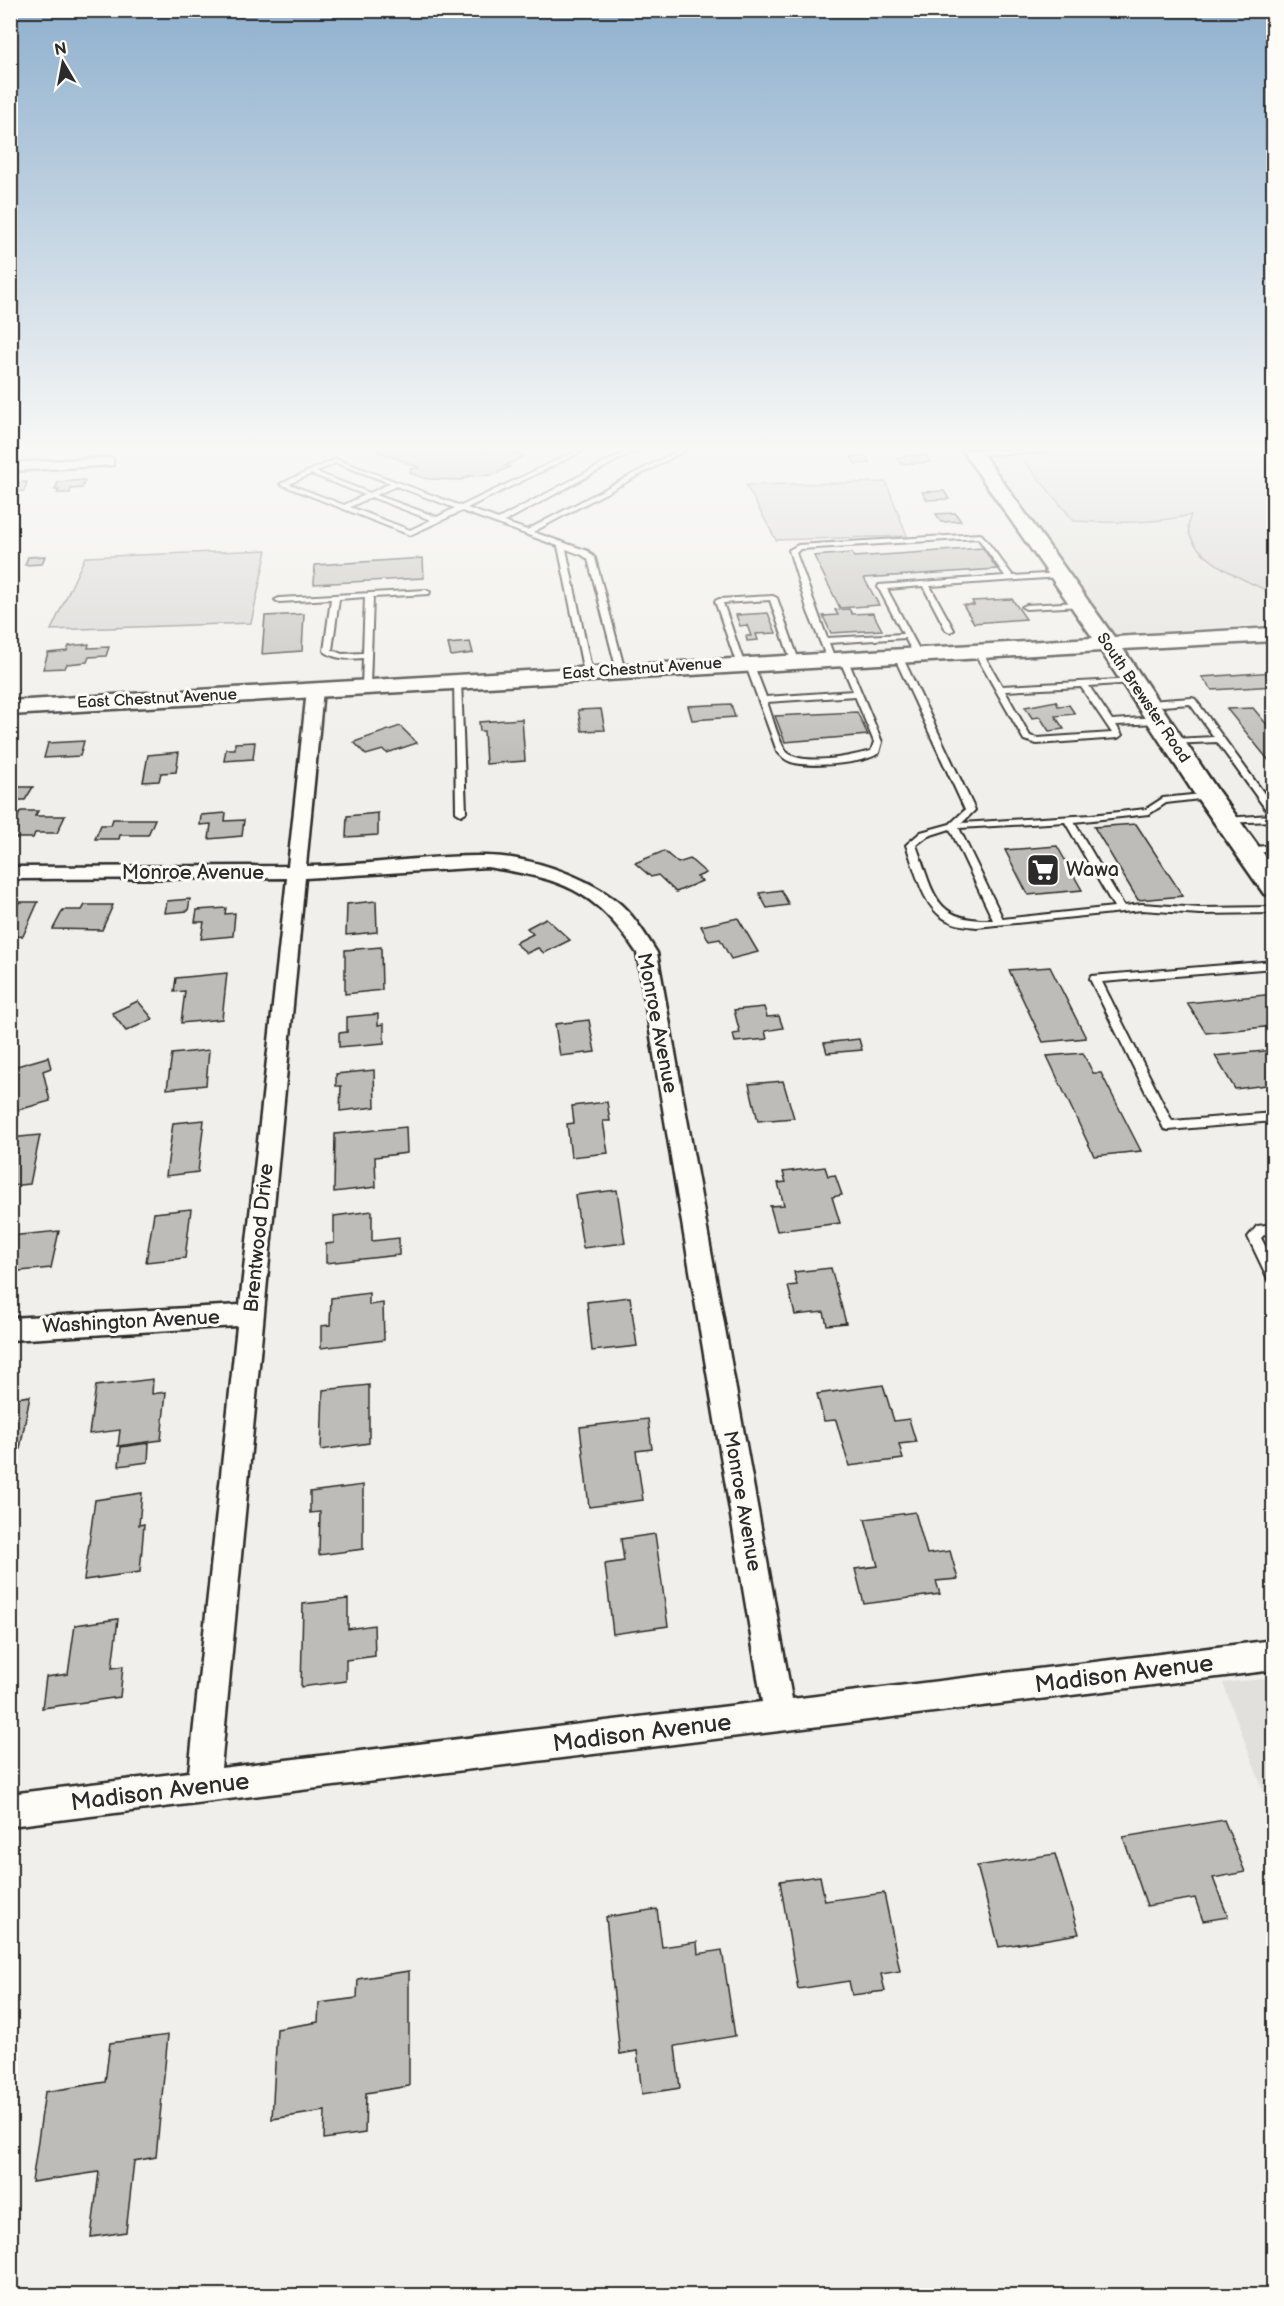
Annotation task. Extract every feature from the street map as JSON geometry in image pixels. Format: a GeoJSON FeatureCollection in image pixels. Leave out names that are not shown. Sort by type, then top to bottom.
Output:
{"type":"FeatureCollection","features":[{"type":"Feature","properties":{"kind":"street","name":"South Brewster Road"},"geometry":{"type":"LineString","coordinates":[[1047,558],[1108,644],[1226,821],[1260,850],[1273,892]]}},
{"type":"Feature","properties":{"kind":"street","name":"East Chestnut Avenue"},"geometry":{"type":"LineString","coordinates":[[10,708],[795,661],[833,652],[907,648],[977,650],[1274,634]]}},
{"type":"Feature","properties":{"kind":"street","name":"Brentwood Drive"},"geometry":{"type":"LineString","coordinates":[[203,1787],[315,690]]}},
{"type":"Feature","properties":{"kind":"street","name":"Monroe Avenue"},"geometry":{"type":"LineString","coordinates":[[10,873],[295,872],[487,861],[529,868],[571,880],[609,904],[627,923],[647,953],[780,1716]]}},
{"type":"Feature","properties":{"kind":"street","name":"Washington Avenue"},"geometry":{"type":"LineString","coordinates":[[10,1329],[251,1315]]}},
{"type":"Feature","properties":{"kind":"street","name":"Madison Avenue"},"geometry":{"type":"LineString","coordinates":[[10,1810],[1274,1655]]}},
{"type":"Feature","properties":{"kind":"lane"},"geometry":{"type":"LineString","coordinates":[[564,558],[588,673]]}},
{"type":"Feature","properties":{"kind":"lane"},"geometry":{"type":"LineString","coordinates":[[590,558],[593,561],[621,671]]}},
{"type":"Feature","properties":{"kind":"lane"},"geometry":{"type":"LineString","coordinates":[[794,558],[833,652],[858,693],[878,742],[875,753],[862,757],[798,762],[788,758],[781,751],[762,700],[719,601],[773,598],[795,661]]}},
{"type":"Feature","properties":{"kind":"lane"},"geometry":{"type":"LineString","coordinates":[[996,558],[1011,579]]}},
{"type":"Feature","properties":{"kind":"lane"},"geometry":{"type":"LineString","coordinates":[[953,826],[970,810],[882,587],[1060,576]]}},
{"type":"Feature","properties":{"kind":"lane"},"geometry":{"type":"LineString","coordinates":[[925,584],[950,630]]}},
{"type":"Feature","properties":{"kind":"lane"},"geometry":{"type":"LineString","coordinates":[[279,600],[426,592]]}},
{"type":"Feature","properties":{"kind":"lane"},"geometry":{"type":"LineString","coordinates":[[366,686],[369,595]]}},
{"type":"Feature","properties":{"kind":"lane"},"geometry":{"type":"LineString","coordinates":[[335,597],[328,651],[334,655],[367,655]]}},
{"type":"Feature","properties":{"kind":"lane"},"geometry":{"type":"LineString","coordinates":[[1026,607],[1080,604]]}},
{"type":"Feature","properties":{"kind":"lane"},"geometry":{"type":"LineString","coordinates":[[977,650],[1023,734],[1032,740],[1118,735],[1083,684]]}},
{"type":"Feature","properties":{"kind":"lane"},"geometry":{"type":"LineString","coordinates":[[457,680],[461,812]]}},
{"type":"Feature","properties":{"kind":"lane"},"geometry":{"type":"LineString","coordinates":[[999,689],[1133,681]]}},
{"type":"Feature","properties":{"kind":"lane"},"geometry":{"type":"LineString","coordinates":[[762,700],[858,693]]}},
{"type":"Feature","properties":{"kind":"lane"},"geometry":{"type":"LineString","coordinates":[[1110,723],[1192,701],[1274,816],[1226,821]]}},
{"type":"Feature","properties":{"kind":"lane"},"geometry":{"type":"LineString","coordinates":[[1173,742],[1220,739]]}},
{"type":"Feature","properties":{"kind":"lane"},"geometry":{"type":"LineString","coordinates":[[1208,795],[1163,801],[1149,811],[953,826],[919,836],[911,845],[939,912],[956,922],[973,925],[1142,907],[1200,911],[1273,892]]}},
{"type":"Feature","properties":{"kind":"lane"},"geometry":{"type":"LineString","coordinates":[[1068,819],[1121,910]]}},
{"type":"Feature","properties":{"kind":"lane"},"geometry":{"type":"LineString","coordinates":[[953,826],[1000,923]]}},
{"type":"Feature","properties":{"kind":"lane"},"geometry":{"type":"LineString","coordinates":[[1274,964],[1095,979],[1168,1126],[1274,1117]]}},
{"type":"Feature","properties":{"kind":"lane"},"geometry":{"type":"LineString","coordinates":[[1274,1229],[1261,1230],[1254,1237],[1274,1277]]}},
{"type":"Feature","properties":{"kind":"shaded area"},"geometry":{"type":"Polygon","coordinates":[[[85,558],[265,558],[251,623],[51,630],[85,558]]]}},
{"type":"Feature","properties":{"kind":"shaded area"},"geometry":{"type":"Polygon","coordinates":[[[1058,558],[1273,558],[1273,624],[1112,634],[1058,558]]]}},
{"type":"Feature","properties":{"kind":"shaded area"},"geometry":{"type":"Polygon","coordinates":[[[1208,558],[1273,558],[1273,593],[1248,582],[1208,558]]]}},
{"type":"Feature","properties":{"kind":"shaded area"},"geometry":{"type":"Polygon","coordinates":[[[1274,1678],[1273,1817],[1223,1683],[1274,1678]]]}},
{"type":"Feature","properties":{"kind":"building"},"geometry":{"type":"Polygon","coordinates":[[[28,558],[44,558],[42,564],[25,565],[28,558]]]}},
{"type":"Feature","properties":{"kind":"building"},"geometry":{"type":"Polygon","coordinates":[[[423,558],[424,578],[314,584],[315,565],[423,558]]]}},
{"type":"Feature","properties":{"kind":"building"},"geometry":{"type":"Polygon","coordinates":[[[815,558],[989,558],[997,569],[864,578],[879,605],[840,608],[815,558]]]}},
{"type":"Feature","properties":{"kind":"building"},"geometry":{"type":"Polygon","coordinates":[[[1012,599],[1026,619],[974,623],[963,605],[974,605],[972,601],[1012,599]]]}},
{"type":"Feature","properties":{"kind":"building"},"geometry":{"type":"Polygon","coordinates":[[[849,609],[852,614],[873,613],[882,630],[831,633],[823,616],[838,615],[835,610],[849,609]]]}},
{"type":"Feature","properties":{"kind":"building"},"geometry":{"type":"Polygon","coordinates":[[[768,613],[776,633],[756,634],[758,640],[747,641],[746,636],[751,636],[747,625],[740,626],[736,615],[768,613]]]}},
{"type":"Feature","properties":{"kind":"building"},"geometry":{"type":"Polygon","coordinates":[[[304,614],[302,651],[262,654],[265,616],[304,614]]]}},
{"type":"Feature","properties":{"kind":"building"},"geometry":{"type":"Polygon","coordinates":[[[470,642],[473,653],[451,656],[448,644],[470,642]]]}},
{"type":"Feature","properties":{"kind":"building"},"geometry":{"type":"Polygon","coordinates":[[[89,644],[88,648],[109,647],[106,656],[89,657],[87,662],[67,664],[65,668],[43,669],[48,653],[67,651],[69,646],[89,644]]]}},
{"type":"Feature","properties":{"kind":"building"},"geometry":{"type":"Polygon","coordinates":[[[1274,672],[1274,686],[1212,690],[1202,677],[1274,672]]]}},
{"type":"Feature","properties":{"kind":"building"},"geometry":{"type":"Polygon","coordinates":[[[1056,701],[1058,706],[1069,705],[1075,714],[1055,716],[1064,729],[1049,731],[1040,717],[1032,718],[1025,707],[1056,701]]]}},
{"type":"Feature","properties":{"kind":"building"},"geometry":{"type":"Polygon","coordinates":[[[731,704],[735,717],[692,720],[688,706],[731,704]]]}},
{"type":"Feature","properties":{"kind":"building"},"geometry":{"type":"Polygon","coordinates":[[[1253,708],[1274,733],[1274,767],[1227,709],[1253,708]]]}},
{"type":"Feature","properties":{"kind":"building"},"geometry":{"type":"Polygon","coordinates":[[[601,709],[605,730],[582,731],[578,710],[601,709]]]}},
{"type":"Feature","properties":{"kind":"building"},"geometry":{"type":"Polygon","coordinates":[[[857,712],[868,735],[785,742],[775,716],[857,712]]]}},
{"type":"Feature","properties":{"kind":"building"},"geometry":{"type":"Polygon","coordinates":[[[522,719],[525,761],[486,764],[484,731],[480,731],[479,722],[522,719]]]}},
{"type":"Feature","properties":{"kind":"building"},"geometry":{"type":"Polygon","coordinates":[[[400,726],[417,743],[387,753],[383,750],[366,755],[354,742],[400,726]]]}},
{"type":"Feature","properties":{"kind":"building"},"geometry":{"type":"Polygon","coordinates":[[[84,741],[80,756],[44,758],[48,743],[84,741]]]}},
{"type":"Feature","properties":{"kind":"building"},"geometry":{"type":"Polygon","coordinates":[[[255,742],[253,759],[224,761],[226,749],[235,749],[235,743],[255,742]]]}},
{"type":"Feature","properties":{"kind":"building"},"geometry":{"type":"Polygon","coordinates":[[[179,752],[176,772],[161,773],[159,781],[143,782],[148,755],[179,752]]]}},
{"type":"Feature","properties":{"kind":"building"},"geometry":{"type":"Polygon","coordinates":[[[12,787],[33,787],[25,800],[10,800],[12,787]]]}},
{"type":"Feature","properties":{"kind":"building"},"geometry":{"type":"Polygon","coordinates":[[[21,811],[38,811],[35,816],[65,816],[57,833],[35,833],[33,838],[10,838],[10,830],[21,811]]]}},
{"type":"Feature","properties":{"kind":"building"},"geometry":{"type":"Polygon","coordinates":[[[226,813],[225,821],[244,820],[242,836],[209,839],[211,824],[200,825],[201,815],[226,813]]]}},
{"type":"Feature","properties":{"kind":"building"},"geometry":{"type":"Polygon","coordinates":[[[378,813],[378,835],[346,837],[347,816],[378,813]]]}},
{"type":"Feature","properties":{"kind":"building"},"geometry":{"type":"Polygon","coordinates":[[[113,819],[155,819],[148,835],[120,835],[119,839],[95,839],[101,825],[111,825],[113,819]]]}},
{"type":"Feature","properties":{"kind":"building"},"geometry":{"type":"Polygon","coordinates":[[[1136,824],[1183,896],[1138,900],[1094,827],[1136,824]]]}},
{"type":"Feature","properties":{"kind":"building","name":"Wawa"},"geometry":{"type":"Polygon","coordinates":[[[1057,846],[1082,890],[1028,895],[1005,850],[1057,846]]]}},
{"type":"Feature","properties":{"kind":"building"},"geometry":{"type":"Polygon","coordinates":[[[664,851],[678,863],[690,859],[706,873],[697,877],[702,881],[676,892],[658,875],[651,877],[635,863],[664,851]]]}},
{"type":"Feature","properties":{"kind":"building"},"geometry":{"type":"Polygon","coordinates":[[[781,890],[789,905],[767,908],[759,893],[781,890]]]}},
{"type":"Feature","properties":{"kind":"building"},"geometry":{"type":"Polygon","coordinates":[[[190,899],[188,911],[165,913],[167,901],[190,899]]]}},
{"type":"Feature","properties":{"kind":"building"},"geometry":{"type":"Polygon","coordinates":[[[376,901],[377,932],[346,935],[347,904],[376,901]]]}},
{"type":"Feature","properties":{"kind":"building"},"geometry":{"type":"Polygon","coordinates":[[[19,902],[38,902],[23,936],[10,937],[10,909],[16,909],[19,902]]]}},
{"type":"Feature","properties":{"kind":"building"},"geometry":{"type":"Polygon","coordinates":[[[85,905],[113,905],[102,930],[53,929],[63,910],[82,910],[85,905]]]}},
{"type":"Feature","properties":{"kind":"building"},"geometry":{"type":"Polygon","coordinates":[[[226,908],[225,914],[235,913],[233,936],[201,939],[204,922],[195,922],[197,910],[226,908]]]}},
{"type":"Feature","properties":{"kind":"building"},"geometry":{"type":"Polygon","coordinates":[[[546,918],[570,940],[544,953],[538,948],[527,953],[515,943],[533,934],[527,928],[546,918]]]}},
{"type":"Feature","properties":{"kind":"building"},"geometry":{"type":"Polygon","coordinates":[[[738,918],[758,952],[731,959],[720,939],[709,941],[701,926],[738,918]]]}},
{"type":"Feature","properties":{"kind":"building"},"geometry":{"type":"Polygon","coordinates":[[[381,947],[382,990],[345,994],[345,950],[381,947]]]}},
{"type":"Feature","properties":{"kind":"building"},"geometry":{"type":"Polygon","coordinates":[[[1050,967],[1086,1038],[1043,1042],[1009,970],[1050,967]]]}},
{"type":"Feature","properties":{"kind":"building"},"geometry":{"type":"Polygon","coordinates":[[[227,973],[222,1019],[181,1023],[185,991],[174,992],[176,978],[227,973]]]}},
{"type":"Feature","properties":{"kind":"building"},"geometry":{"type":"Polygon","coordinates":[[[1274,994],[1274,1026],[1206,1033],[1187,1003],[1274,994]]]}},
{"type":"Feature","properties":{"kind":"building"},"geometry":{"type":"Polygon","coordinates":[[[138,1001],[153,1019],[126,1031],[112,1013],[138,1001]]]}},
{"type":"Feature","properties":{"kind":"building"},"geometry":{"type":"Polygon","coordinates":[[[764,1007],[767,1017],[779,1016],[783,1028],[765,1031],[767,1039],[735,1042],[733,1034],[740,1033],[734,1010],[764,1007]]]}},
{"type":"Feature","properties":{"kind":"building"},"geometry":{"type":"Polygon","coordinates":[[[378,1014],[378,1025],[384,1024],[384,1043],[339,1047],[339,1033],[347,1032],[347,1017],[378,1014]]]}},
{"type":"Feature","properties":{"kind":"building"},"geometry":{"type":"Polygon","coordinates":[[[589,1020],[595,1052],[560,1056],[555,1024],[589,1020]]]}},
{"type":"Feature","properties":{"kind":"building"},"geometry":{"type":"Polygon","coordinates":[[[859,1039],[862,1050],[827,1053],[824,1043],[859,1039]]]}},
{"type":"Feature","properties":{"kind":"building"},"geometry":{"type":"Polygon","coordinates":[[[209,1050],[206,1085],[167,1089],[172,1054],[209,1050]]]}},
{"type":"Feature","properties":{"kind":"building"},"geometry":{"type":"Polygon","coordinates":[[[1274,1050],[1274,1084],[1235,1089],[1215,1056],[1274,1050]]]}},
{"type":"Feature","properties":{"kind":"building"},"geometry":{"type":"Polygon","coordinates":[[[1083,1053],[1093,1073],[1101,1073],[1141,1151],[1094,1156],[1047,1056],[1083,1053]]]}},
{"type":"Feature","properties":{"kind":"building"},"geometry":{"type":"Polygon","coordinates":[[[48,1057],[51,1068],[43,1071],[50,1101],[18,1110],[14,1094],[10,1096],[10,1068],[48,1057]]]}},
{"type":"Feature","properties":{"kind":"building"},"geometry":{"type":"Polygon","coordinates":[[[374,1070],[375,1107],[340,1111],[341,1086],[336,1086],[336,1074],[374,1070]]]}},
{"type":"Feature","properties":{"kind":"building"},"geometry":{"type":"Polygon","coordinates":[[[783,1081],[794,1118],[758,1121],[749,1084],[783,1081]]]}},
{"type":"Feature","properties":{"kind":"building"},"geometry":{"type":"Polygon","coordinates":[[[607,1102],[610,1121],[603,1121],[608,1153],[571,1157],[567,1124],[574,1123],[572,1106],[607,1102]]]}},
{"type":"Feature","properties":{"kind":"building"},"geometry":{"type":"Polygon","coordinates":[[[204,1120],[198,1172],[166,1176],[173,1123],[204,1120]]]}},
{"type":"Feature","properties":{"kind":"building"},"geometry":{"type":"Polygon","coordinates":[[[406,1127],[407,1153],[375,1157],[376,1187],[334,1192],[335,1134],[406,1127]]]}},
{"type":"Feature","properties":{"kind":"building"},"geometry":{"type":"Polygon","coordinates":[[[40,1135],[30,1184],[10,1186],[10,1138],[40,1135]]]}},
{"type":"Feature","properties":{"kind":"building"},"geometry":{"type":"Polygon","coordinates":[[[825,1167],[828,1176],[835,1175],[842,1195],[832,1197],[840,1223],[777,1231],[770,1206],[784,1205],[778,1183],[786,1182],[783,1172],[825,1167]]]}},
{"type":"Feature","properties":{"kind":"building"},"geometry":{"type":"Polygon","coordinates":[[[617,1190],[625,1243],[583,1248],[575,1195],[617,1190]]]}},
{"type":"Feature","properties":{"kind":"building"},"geometry":{"type":"Polygon","coordinates":[[[191,1209],[185,1258],[146,1262],[154,1213],[191,1209]]]}},
{"type":"Feature","properties":{"kind":"building"},"geometry":{"type":"Polygon","coordinates":[[[372,1211],[372,1241],[399,1238],[399,1255],[326,1263],[326,1244],[334,1243],[334,1216],[372,1211]]]}},
{"type":"Feature","properties":{"kind":"building"},"geometry":{"type":"Polygon","coordinates":[[[59,1231],[51,1268],[10,1272],[10,1236],[59,1231]]]}},
{"type":"Feature","properties":{"kind":"building"},"geometry":{"type":"Polygon","coordinates":[[[831,1268],[846,1323],[827,1325],[824,1312],[795,1315],[788,1286],[797,1285],[794,1272],[831,1268]]]}},
{"type":"Feature","properties":{"kind":"building"},"geometry":{"type":"Polygon","coordinates":[[[369,1293],[369,1305],[383,1303],[384,1340],[321,1348],[321,1326],[330,1325],[331,1298],[369,1293]]]}},
{"type":"Feature","properties":{"kind":"building"},"geometry":{"type":"Polygon","coordinates":[[[630,1297],[637,1346],[592,1351],[587,1302],[630,1297]]]}},
{"type":"Feature","properties":{"kind":"building"},"geometry":{"type":"Polygon","coordinates":[[[153,1379],[152,1394],[166,1392],[161,1440],[118,1446],[120,1430],[89,1434],[96,1386],[153,1379]]]}},
{"type":"Feature","properties":{"kind":"building"},"geometry":{"type":"Polygon","coordinates":[[[369,1385],[369,1443],[321,1450],[323,1390],[369,1385]]]}},
{"type":"Feature","properties":{"kind":"building"},"geometry":{"type":"Polygon","coordinates":[[[883,1385],[894,1421],[909,1419],[916,1442],[899,1444],[903,1459],[849,1466],[836,1420],[824,1421],[817,1394],[883,1385]]]}},
{"type":"Feature","properties":{"kind":"building"},"geometry":{"type":"Polygon","coordinates":[[[30,1396],[20,1449],[10,1450],[10,1399],[30,1396]]]}},
{"type":"Feature","properties":{"kind":"building"},"geometry":{"type":"Polygon","coordinates":[[[648,1419],[652,1449],[636,1451],[643,1500],[589,1507],[580,1427],[648,1419]]]}},
{"type":"Feature","properties":{"kind":"building"},"geometry":{"type":"Polygon","coordinates":[[[149,1443],[148,1462],[119,1466],[121,1447],[149,1443]]]}},
{"type":"Feature","properties":{"kind":"building"},"geometry":{"type":"Polygon","coordinates":[[[363,1485],[363,1549],[319,1555],[320,1512],[310,1513],[310,1492],[363,1485]]]}},
{"type":"Feature","properties":{"kind":"building"},"geometry":{"type":"Polygon","coordinates":[[[142,1493],[139,1525],[144,1524],[140,1572],[84,1580],[95,1500],[142,1493]]]}},
{"type":"Feature","properties":{"kind":"building"},"geometry":{"type":"Polygon","coordinates":[[[915,1512],[927,1554],[950,1551],[958,1579],[936,1581],[940,1594],[864,1604],[855,1569],[878,1566],[865,1519],[915,1512]]]}},
{"type":"Feature","properties":{"kind":"building"},"geometry":{"type":"Polygon","coordinates":[[[655,1534],[668,1626],[613,1634],[605,1564],[624,1561],[621,1539],[655,1534]]]}},
{"type":"Feature","properties":{"kind":"building"},"geometry":{"type":"Polygon","coordinates":[[[348,1599],[348,1629],[374,1625],[375,1656],[346,1660],[346,1681],[301,1687],[303,1604],[348,1599]]]}},
{"type":"Feature","properties":{"kind":"building"},"geometry":{"type":"Polygon","coordinates":[[[118,1619],[112,1668],[123,1666],[120,1697],[42,1708],[46,1677],[68,1674],[75,1625],[118,1619]]]}},
{"type":"Feature","properties":{"kind":"building"},"geometry":{"type":"Polygon","coordinates":[[[1224,1820],[1245,1872],[1213,1878],[1228,1917],[1203,1921],[1195,1898],[1147,1906],[1123,1837],[1224,1820]]]}},
{"type":"Feature","properties":{"kind":"building"},"geometry":{"type":"Polygon","coordinates":[[[1055,1854],[1079,1934],[999,1947],[977,1866],[1055,1854]]]}},
{"type":"Feature","properties":{"kind":"building"},"geometry":{"type":"Polygon","coordinates":[[[820,1876],[825,1901],[884,1893],[900,1971],[881,1974],[885,1991],[852,1995],[849,1981],[798,1989],[780,1881],[820,1876]]]}},
{"type":"Feature","properties":{"kind":"building"},"geometry":{"type":"Polygon","coordinates":[[[657,1909],[662,1947],[697,1942],[698,1954],[722,1950],[735,2036],[675,2046],[680,2088],[642,2094],[637,2051],[620,2054],[606,1917],[657,1909]]]}},
{"type":"Feature","properties":{"kind":"building"},"geometry":{"type":"Polygon","coordinates":[[[409,1971],[409,2086],[366,2093],[365,2133],[324,2139],[325,2111],[272,2119],[277,2029],[318,2022],[319,2003],[357,1998],[358,1979],[409,1971]]]}},
{"type":"Feature","properties":{"kind":"building"},"geometry":{"type":"Polygon","coordinates":[[[168,2035],[156,2157],[134,2161],[126,2232],[91,2237],[99,2172],[32,2182],[45,2092],[105,2082],[110,2043],[168,2035]]]}},
{"type":"Feature","properties":{"kind":"place","name":"Wawa"},"geometry":{"type":"Point","coordinates":[1043,870]}}]}
